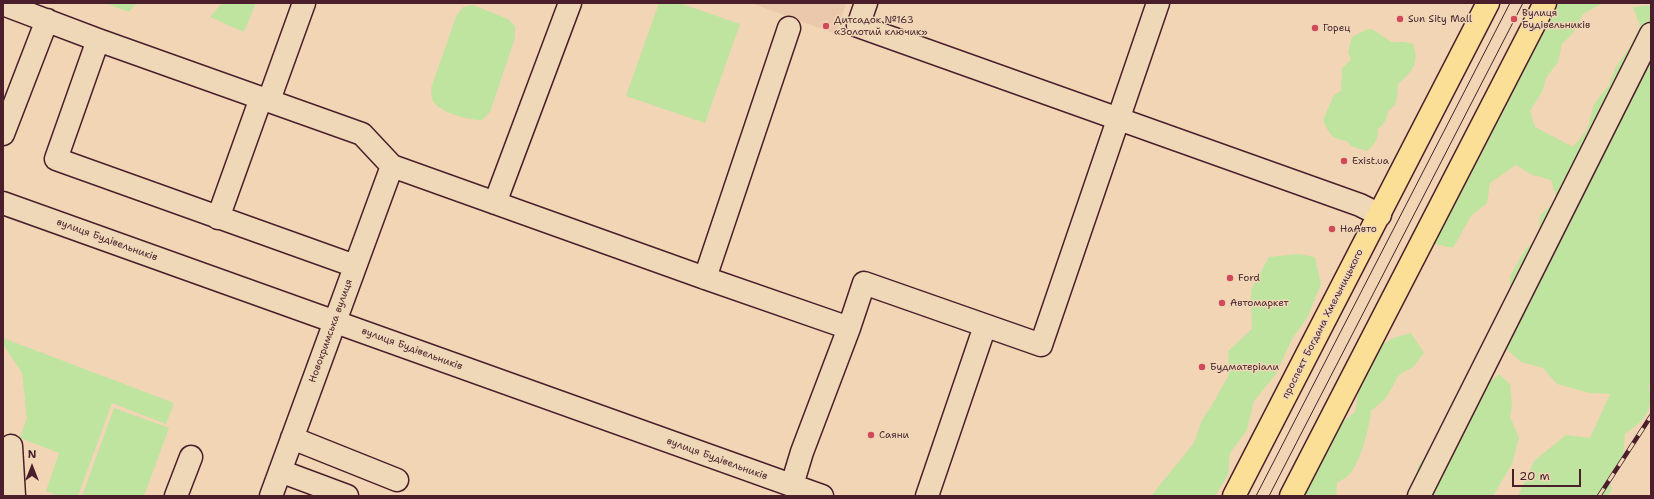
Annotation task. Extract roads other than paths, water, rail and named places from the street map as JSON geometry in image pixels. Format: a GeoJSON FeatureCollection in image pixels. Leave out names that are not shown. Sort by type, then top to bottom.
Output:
{"type":"FeatureCollection","features":[{"type":"Feature","properties":{"kind":"main road","name":"проспект Богдана Хмельницького"},"geometry":{"type":"LineString","coordinates":[[1234,496],[1488,3]]}},
{"type":"Feature","properties":{"kind":"main road"},"geometry":{"type":"LineString","coordinates":[[1291,496],[1544,3]]}},
{"type":"Feature","properties":{"kind":"street"},"geometry":{"type":"LineString","coordinates":[[218,218],[304,3]]}},
{"type":"Feature","properties":{"kind":"street"},"geometry":{"type":"LineString","coordinates":[[495,203],[570,3]]}},
{"type":"Feature","properties":{"kind":"street"},"geometry":{"type":"LineString","coordinates":[[866,3],[858,26],[1353,202],[1380,214]]}},
{"type":"Feature","properties":{"kind":"street"},"geometry":{"type":"LineString","coordinates":[[792,485],[802,452],[849,328],[864,283],[1041,345],[1158,3]]}},
{"type":"Feature","properties":{"kind":"street"},"geometry":{"type":"LineString","coordinates":[[3,4],[98,40],[362,134],[392,166],[849,328]]}},
{"type":"Feature","properties":{"kind":"street"},"geometry":{"type":"LineString","coordinates":[[3,134],[47,20]]}},
{"type":"Feature","properties":{"kind":"street"},"geometry":{"type":"LineString","coordinates":[[705,278],[789,28]]}},
{"type":"Feature","properties":{"kind":"street"},"geometry":{"type":"LineString","coordinates":[[1419,496],[1651,34]]}},
{"type":"Feature","properties":{"kind":"street"},"geometry":{"type":"LineString","coordinates":[[98,40],[56,159],[355,266]]}},
{"type":"Feature","properties":{"kind":"street","name":"Новокримська вулиця"},"geometry":{"type":"LineString","coordinates":[[271,496],[392,166]]}},
{"type":"Feature","properties":{"kind":"street","name":"вулиця Будівельників"},"geometry":{"type":"LineString","coordinates":[[3,203],[822,496]]}},
{"type":"Feature","properties":{"kind":"street"},"geometry":{"type":"LineString","coordinates":[[927,496],[985,326]]}},
{"type":"Feature","properties":{"kind":"street"},"geometry":{"type":"LineString","coordinates":[[292,438],[397,480]]}},
{"type":"Feature","properties":{"kind":"street"},"geometry":{"type":"LineString","coordinates":[[12,446],[14,496]]}},
{"type":"Feature","properties":{"kind":"street"},"geometry":{"type":"LineString","coordinates":[[176,496],[190,457]]}},
{"type":"Feature","properties":{"kind":"street"},"geometry":{"type":"LineString","coordinates":[[280,471],[347,496]]}},
{"type":"Feature","properties":{"kind":"tram line"},"geometry":{"type":"LineString","coordinates":[[1256,496],[1510,3]]}},
{"type":"Feature","properties":{"kind":"tram line"},"geometry":{"type":"LineString","coordinates":[[1269,496],[1523,3]]}},
{"type":"Feature","properties":{"kind":"railway"},"geometry":{"type":"LineString","coordinates":[[1599,496],[1651,416]]}},
{"type":"Feature","properties":{"kind":"place","name":"Sun Sity Mall"},"geometry":{"type":"Point","coordinates":[1400,19]}},
{"type":"Feature","properties":{"kind":"place","name":"Вулиця Будівельників"},"geometry":{"type":"Point","coordinates":[1514,19]}},
{"type":"Feature","properties":{"kind":"place","name":"Дитсадок №163 «Золотий ключик»"},"geometry":{"type":"Point","coordinates":[826,26]}},
{"type":"Feature","properties":{"kind":"place","name":"Горец"},"geometry":{"type":"Point","coordinates":[1315,28]}},
{"type":"Feature","properties":{"kind":"place","name":"Exist.ua"},"geometry":{"type":"Point","coordinates":[1344,161]}},
{"type":"Feature","properties":{"kind":"place","name":"НаАвто"},"geometry":{"type":"Point","coordinates":[1332,229]}},
{"type":"Feature","properties":{"kind":"place","name":"Ford"},"geometry":{"type":"Point","coordinates":[1230,278]}},
{"type":"Feature","properties":{"kind":"place","name":"Автомаркет"},"geometry":{"type":"Point","coordinates":[1222,303]}},
{"type":"Feature","properties":{"kind":"place","name":"Будматеріали"},"geometry":{"type":"Point","coordinates":[1202,367]}},
{"type":"Feature","properties":{"kind":"place","name":"Саяни"},"geometry":{"type":"Point","coordinates":[871,435]}}]}
